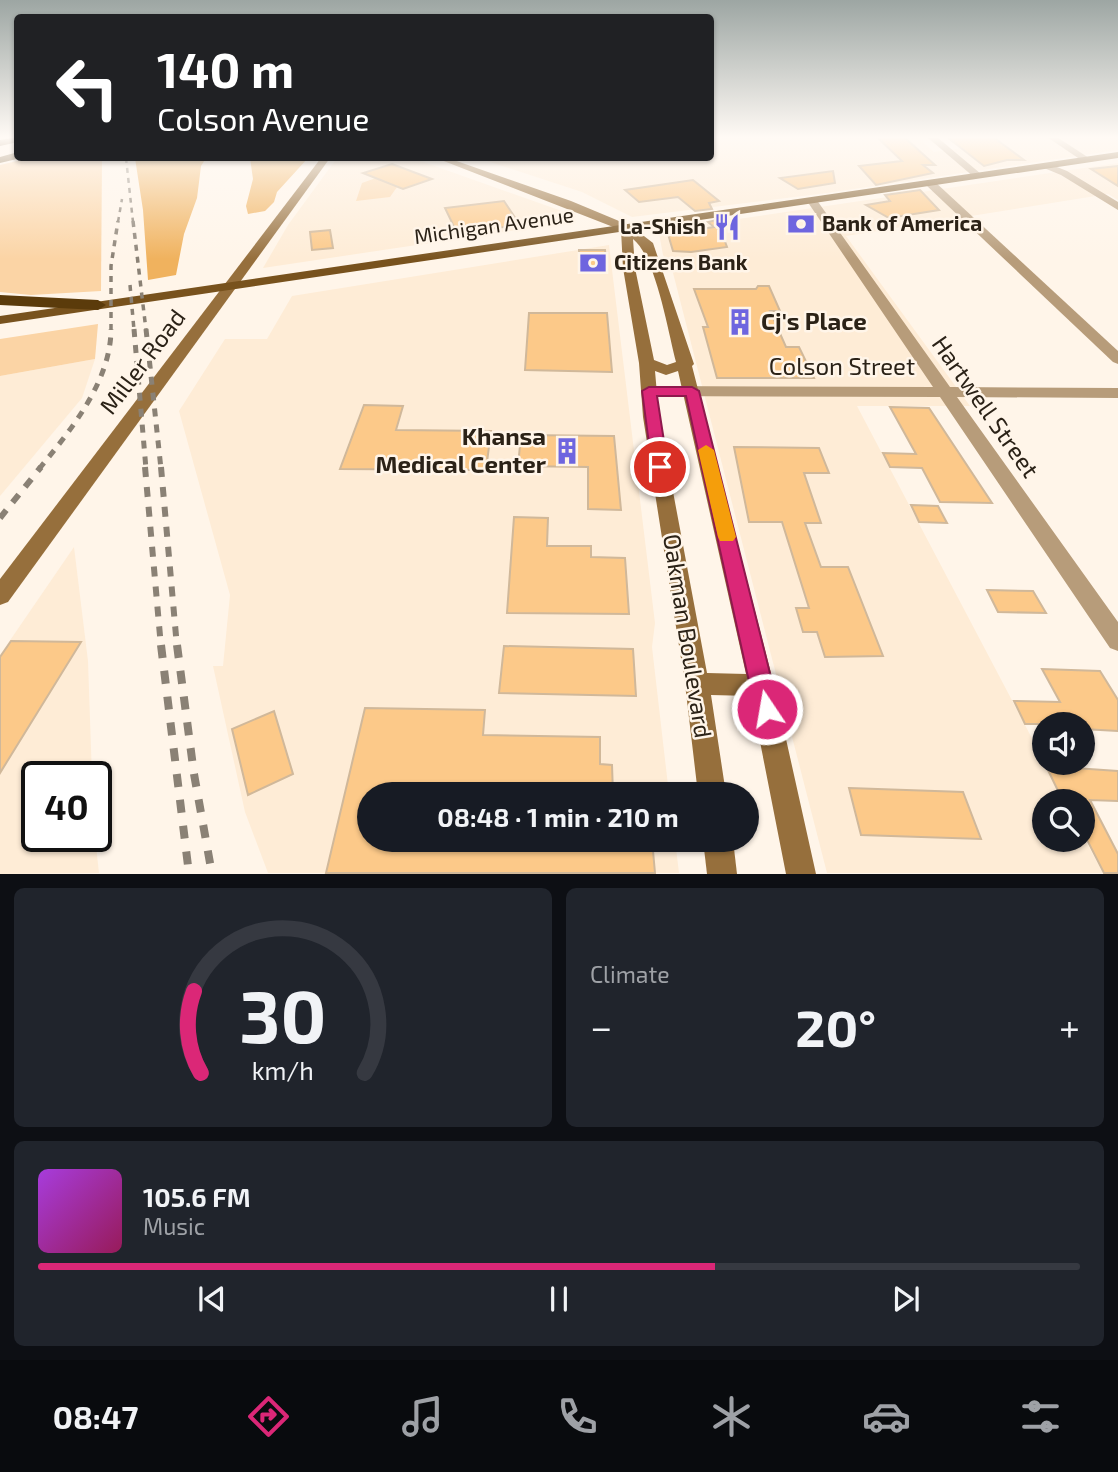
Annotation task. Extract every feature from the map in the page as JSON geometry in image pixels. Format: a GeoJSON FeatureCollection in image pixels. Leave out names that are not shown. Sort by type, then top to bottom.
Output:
{"type":"FeatureCollection","features":[{"type":"Feature","properties":{"kind":"highway"},"geometry":{"type":"LineString","coordinates":[[0,300],[98,305]]}},
{"type":"Feature","properties":{"kind":"main road","name":"Michigan Avenue"},"geometry":{"type":"LineString","coordinates":[[0,320],[966,178]]}},
{"type":"Feature","properties":{"kind":"street","name":"Miller Road"},"geometry":{"type":"LineString","coordinates":[[0,596],[309,178]]}},
{"type":"Feature","properties":{"kind":"street"},"geometry":{"type":"LineString","coordinates":[[496,178],[627,228],[649,246],[692,391],[762,685],[801,873]]}},
{"type":"Feature","properties":{"kind":"street"},"geometry":{"type":"LineString","coordinates":[[1073,178],[1118,206]]}},
{"type":"Feature","properties":{"kind":"street"},"geometry":{"type":"LineString","coordinates":[[930,183],[1118,359]]}},
{"type":"Feature","properties":{"kind":"street","name":"Hartwell Street"},"geometry":{"type":"LineString","coordinates":[[812,201],[1118,641]]}},
{"type":"Feature","properties":{"kind":"street","name":"Oakman Boulevard"},"geometry":{"type":"LineString","coordinates":[[627,228],[629,268],[647,363],[649,391],[710,782]]}},
{"type":"Feature","properties":{"kind":"street"},"geometry":{"type":"LineString","coordinates":[[647,363],[666,370],[685,364]]}},
{"type":"Feature","properties":{"kind":"street","name":"Colson Street"},"geometry":{"type":"LineString","coordinates":[[649,391],[1118,393]]}},
{"type":"Feature","properties":{"kind":"street"},"geometry":{"type":"LineString","coordinates":[[697,684],[762,685]]}},
{"type":"Feature","properties":{"kind":"street"},"geometry":{"type":"LineString","coordinates":[[719,852],[722,873]]}},
{"type":"Feature","properties":{"kind":"shaded area"},"geometry":{"type":"Polygon","coordinates":[[[0,178],[102,178],[101,291],[31,295],[0,292],[0,178]]]}},
{"type":"Feature","properties":{"kind":"shaded area"},"geometry":{"type":"Polygon","coordinates":[[[138,178],[200,178],[197,198],[184,234],[176,275],[148,280],[138,178]]]}},
{"type":"Feature","properties":{"kind":"shaded area"},"geometry":{"type":"Polygon","coordinates":[[[290,178],[265,211],[248,214],[246,206],[253,179],[290,178]]]}},
{"type":"Feature","properties":{"kind":"shaded area"},"geometry":{"type":"Polygon","coordinates":[[[323,178],[468,178],[576,216],[570,222],[263,268],[288,225],[323,178]]]}},
{"type":"Feature","properties":{"kind":"shaded area"},"geometry":{"type":"Polygon","coordinates":[[[376,178],[397,187],[390,197],[356,201],[362,183],[376,178]]]}},
{"type":"Feature","properties":{"kind":"shaded area"},"geometry":{"type":"Polygon","coordinates":[[[539,178],[930,178],[632,217],[582,192],[539,178]]]}},
{"type":"Feature","properties":{"kind":"shaded area"},"geometry":{"type":"Polygon","coordinates":[[[1018,178],[1118,178],[1118,200],[1108,194],[846,236],[970,406],[857,406],[1032,738],[1032,775],[1051,775],[1059,789],[1032,789],[1032,852],[1092,852],[1103,873],[827,873],[672,269],[663,255],[659,233],[670,229],[1018,178]]]}},
{"type":"Feature","properties":{"kind":"shaded area"},"geometry":{"type":"Polygon","coordinates":[[[609,245],[655,623],[652,647],[668,782],[357,782],[357,852],[676,852],[679,873],[268,873],[245,812],[213,666],[223,666],[230,595],[179,411],[225,339],[267,339],[292,296],[609,245]]]}},
{"type":"Feature","properties":{"kind":"shaded area"},"geometry":{"type":"Polygon","coordinates":[[[98,324],[95,359],[0,376],[0,339],[98,324]]]}},
{"type":"Feature","properties":{"kind":"shaded area"},"geometry":{"type":"Polygon","coordinates":[[[95,359],[82,398],[0,496],[0,376],[95,359]]]}},
{"type":"Feature","properties":{"kind":"shaded area"},"geometry":{"type":"Polygon","coordinates":[[[74,547],[88,661],[91,761],[21,761],[21,852],[97,852],[99,873],[0,874],[0,655],[74,547]]]}},
{"type":"Feature","properties":{"kind":"building"},"geometry":{"type":"Polygon","coordinates":[[[375,178],[432,179],[403,189],[375,178]]]}},
{"type":"Feature","properties":{"kind":"building"},"geometry":{"type":"Polygon","coordinates":[[[780,178],[834,178],[835,183],[798,189],[780,178]]]}},
{"type":"Feature","properties":{"kind":"building"},"geometry":{"type":"Polygon","coordinates":[[[870,178],[910,178],[876,185],[870,178]]]}},
{"type":"Feature","properties":{"kind":"building"},"geometry":{"type":"Polygon","coordinates":[[[1105,178],[1118,178],[1118,186],[1105,178]]]}},
{"type":"Feature","properties":{"kind":"building"},"geometry":{"type":"Polygon","coordinates":[[[693,180],[719,201],[709,203],[712,209],[695,211],[678,197],[639,202],[625,190],[693,180]]]}},
{"type":"Feature","properties":{"kind":"building"},"geometry":{"type":"Polygon","coordinates":[[[920,190],[939,210],[889,218],[866,205],[890,201],[885,195],[920,190]]]}},
{"type":"Feature","properties":{"kind":"building"},"geometry":{"type":"Polygon","coordinates":[[[504,201],[520,225],[457,233],[445,208],[504,201]]]}},
{"type":"Feature","properties":{"kind":"building"},"geometry":{"type":"Polygon","coordinates":[[[717,220],[727,247],[691,252],[673,251],[668,234],[714,227],[708,222],[717,220]]]}},
{"type":"Feature","properties":{"kind":"building"},"geometry":{"type":"Polygon","coordinates":[[[330,230],[333,248],[312,250],[310,232],[330,230]]]}},
{"type":"Feature","properties":{"kind":"building"},"geometry":{"type":"Polygon","coordinates":[[[579,250],[605,250],[607,269],[580,269],[579,250]]]}},
{"type":"Feature","properties":{"kind":"building"},"geometry":{"type":"Polygon","coordinates":[[[758,286],[769,286],[780,311],[770,311],[786,347],[799,347],[814,378],[717,378],[703,327],[708,327],[694,289],[756,289],[758,286]]]}},
{"type":"Feature","properties":{"kind":"building"},"geometry":{"type":"Polygon","coordinates":[[[529,313],[607,313],[612,372],[525,370],[529,313]]]}},
{"type":"Feature","properties":{"kind":"building"},"geometry":{"type":"Polygon","coordinates":[[[364,405],[403,406],[396,430],[491,431],[486,470],[340,469],[364,405]]]}},
{"type":"Feature","properties":{"kind":"building"},"geometry":{"type":"Polygon","coordinates":[[[890,407],[929,408],[992,503],[940,502],[922,468],[890,467],[883,453],[916,454],[890,407]]]}},
{"type":"Feature","properties":{"kind":"building","name":"Khansa Medical Center"},"geometry":{"type":"Polygon","coordinates":[[[521,435],[614,436],[621,510],[588,509],[588,467],[518,466],[521,435]]]}},
{"type":"Feature","properties":{"kind":"building"},"geometry":{"type":"Polygon","coordinates":[[[734,447],[819,448],[829,473],[804,473],[821,523],[805,523],[821,567],[848,567],[883,656],[825,657],[817,632],[803,632],[796,608],[809,608],[782,522],[749,522],[734,447]]]}},
{"type":"Feature","properties":{"kind":"building"},"geometry":{"type":"Polygon","coordinates":[[[911,505],[938,506],[947,523],[919,522],[911,505]]]}},
{"type":"Feature","properties":{"kind":"building"},"geometry":{"type":"Polygon","coordinates":[[[514,517],[548,518],[547,546],[591,546],[591,557],[625,558],[629,614],[507,613],[514,517]]]}},
{"type":"Feature","properties":{"kind":"building"},"geometry":{"type":"Polygon","coordinates":[[[987,590],[1033,591],[1046,613],[998,612],[987,590]]]}},
{"type":"Feature","properties":{"kind":"building"},"geometry":{"type":"Polygon","coordinates":[[[11,641],[81,642],[0,773],[0,657],[11,641]]]}},
{"type":"Feature","properties":{"kind":"building"},"geometry":{"type":"Polygon","coordinates":[[[504,646],[633,649],[636,696],[499,693],[504,646]]]}},
{"type":"Feature","properties":{"kind":"building"},"geometry":{"type":"Polygon","coordinates":[[[1042,669],[1100,671],[1118,700],[1118,731],[1095,730],[1095,712],[1032,712],[1032,724],[1025,724],[1014,701],[1060,702],[1042,669]]]}},
{"type":"Feature","properties":{"kind":"building"},"geometry":{"type":"Polygon","coordinates":[[[365,708],[485,710],[483,735],[600,737],[600,764],[612,765],[613,782],[357,782],[357,852],[653,852],[655,873],[326,873],[365,708]]]}},
{"type":"Feature","properties":{"kind":"building"},"geometry":{"type":"Polygon","coordinates":[[[274,711],[293,774],[248,795],[232,729],[274,711]]]}},
{"type":"Feature","properties":{"kind":"building"},"geometry":{"type":"Polygon","coordinates":[[[1095,769],[1118,771],[1118,801],[1095,800],[1095,789],[1057,789],[1050,775],[1095,775],[1095,769]]]}},
{"type":"Feature","properties":{"kind":"building"},"geometry":{"type":"Polygon","coordinates":[[[849,788],[963,792],[981,839],[861,835],[849,788]]]}},
{"type":"Feature","properties":{"kind":"building"},"geometry":{"type":"Polygon","coordinates":[[[1095,810],[1118,854],[1118,873],[1104,873],[1093,852],[1095,810]]]}},
{"type":"Feature","properties":{"kind":"railway"},"geometry":{"type":"LineString","coordinates":[[128,178],[133,222]]}},
{"type":"Feature","properties":{"kind":"railway"},"geometry":{"type":"LineString","coordinates":[[118,222],[122,199]]}},
{"type":"Feature","properties":{"kind":"railway"},"geometry":{"type":"LineString","coordinates":[[111,329],[111,266],[118,221]]}},
{"type":"Feature","properties":{"kind":"railway"},"geometry":{"type":"LineString","coordinates":[[133,221],[146,330]]}},
{"type":"Feature","properties":{"kind":"railway"},"geometry":{"type":"LineString","coordinates":[[130,285],[134,330]]}},
{"type":"Feature","properties":{"kind":"railway"},"geometry":{"type":"LineString","coordinates":[[39,469],[76,421],[97,386],[109,348],[111,329]]}},
{"type":"Feature","properties":{"kind":"railway"},"geometry":{"type":"LineString","coordinates":[[134,329],[146,469]]}},
{"type":"Feature","properties":{"kind":"railway"},"geometry":{"type":"LineString","coordinates":[[146,329],[161,469]]}},
{"type":"Feature","properties":{"kind":"railway"},"geometry":{"type":"LineString","coordinates":[[0,518],[41,467]]}},
{"type":"Feature","properties":{"kind":"railway"},"geometry":{"type":"LineString","coordinates":[[145,467],[161,647]]}},
{"type":"Feature","properties":{"kind":"railway"},"geometry":{"type":"LineString","coordinates":[[161,467],[177,647]]}},
{"type":"Feature","properties":{"kind":"railway"},"geometry":{"type":"LineString","coordinates":[[161,645],[189,874]]}},
{"type":"Feature","properties":{"kind":"railway"},"geometry":{"type":"LineString","coordinates":[[177,645],[194,774],[212,874]]}},
{"type":"Feature","properties":{"kind":"slow traffic"},"geometry":{"type":"LineString","coordinates":[[706,450],[727,537]]}},
{"type":"Feature","properties":{"kind":"place","name":"Bank of America"},"geometry":{"type":"Point","coordinates":[801,224]}},
{"type":"Feature","properties":{"kind":"place","name":"La-Shish"},"geometry":{"type":"Point","coordinates":[727,227]}},
{"type":"Feature","properties":{"kind":"place","name":"Citizens Bank"},"geometry":{"type":"Point","coordinates":[593,263]}},
{"type":"Feature","properties":{"kind":"place","name":"Cj's Place"},"geometry":{"type":"Point","coordinates":[740,322]}},
{"type":"Feature","properties":{"kind":"place","name":"Khansa Medical Center"},"geometry":{"type":"Point","coordinates":[567,451]}},
{"type":"Feature","properties":{"kind":"route"},"geometry":{"type":"LineString","coordinates":[[660,467],[649,391],[692,391],[767,709]]}}]}
